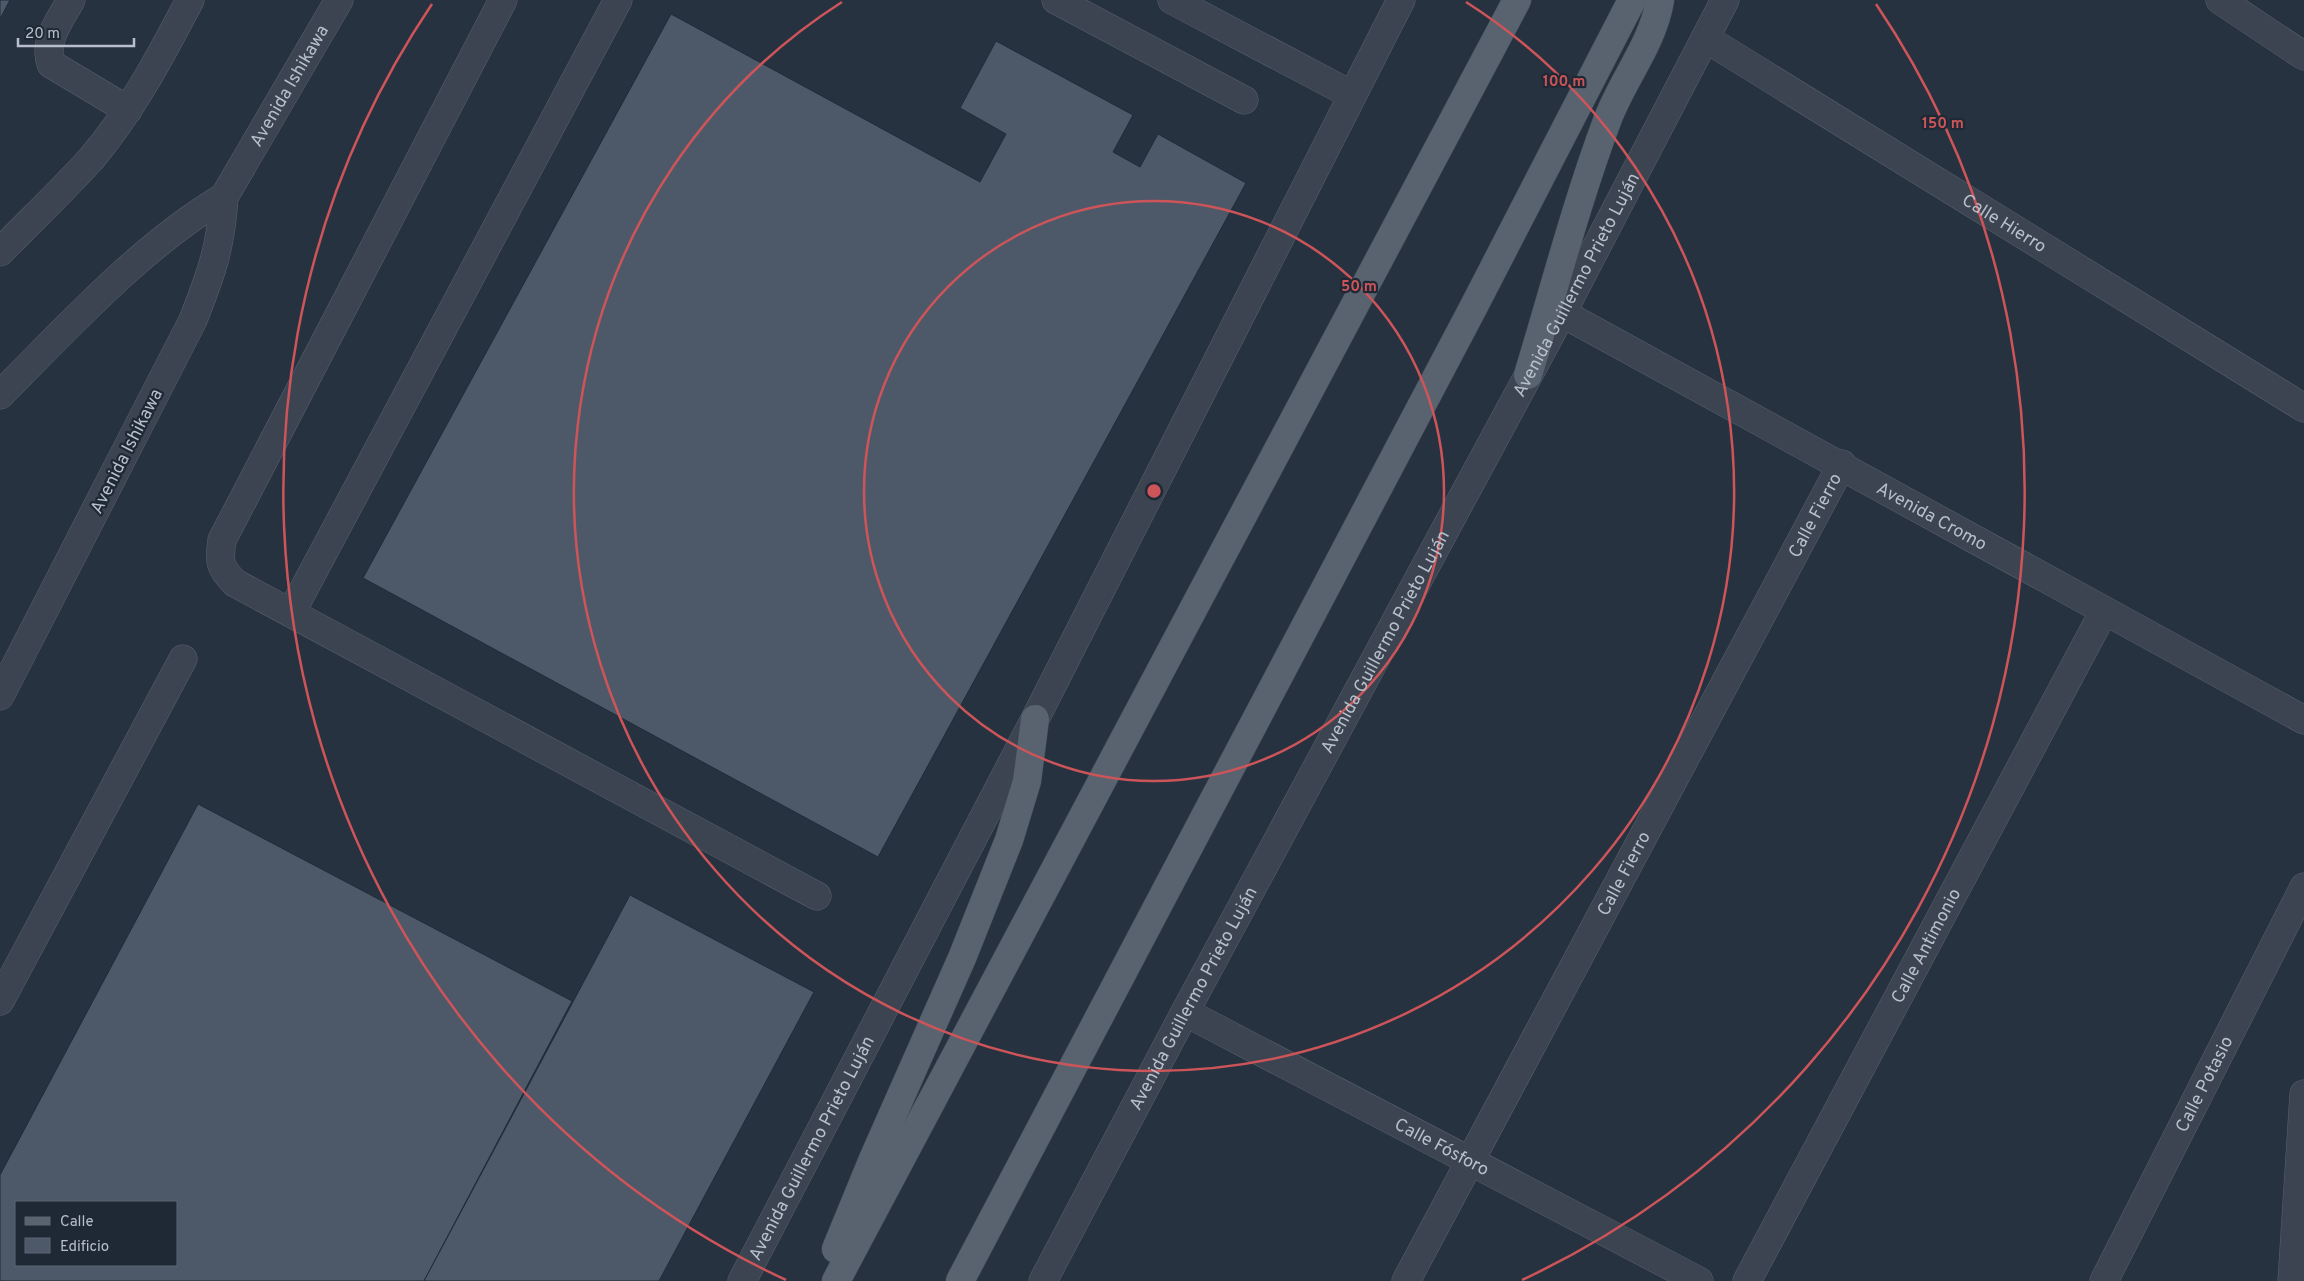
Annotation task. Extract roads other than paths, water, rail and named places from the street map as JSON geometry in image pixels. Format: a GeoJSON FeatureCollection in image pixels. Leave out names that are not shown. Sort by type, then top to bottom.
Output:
{"type":"FeatureCollection","features":[{"type":"Feature","properties":{"kind":"main road"},"geometry":{"type":"LineString","coordinates":[[836,1281],[1517,0]]}},
{"type":"Feature","properties":{"kind":"main road"},"geometry":{"type":"LineString","coordinates":[[960,1281],[1468,317],[1632,0]]}},
{"type":"Feature","properties":{"kind":"main road"},"geometry":{"type":"LineString","coordinates":[[1528,375],[1591,164],[1608,118],[1648,38],[1660,0]]}},
{"type":"Feature","properties":{"kind":"main road"},"geometry":{"type":"LineString","coordinates":[[826,1281],[838,1244],[873,1158],[962,958],[1009,840],[1027,781],[1035,719]]}},
{"type":"Feature","properties":{"kind":"street"},"geometry":{"type":"LineString","coordinates":[[71,0],[48,44],[51,64],[128,110]]}},
{"type":"Feature","properties":{"kind":"street"},"geometry":{"type":"LineString","coordinates":[[0,252],[91,158],[128,110],[148,78],[190,0]]}},
{"type":"Feature","properties":{"kind":"street","name":"Avenida Ishikawa"},"geometry":{"type":"LineString","coordinates":[[0,696],[192,320],[213,270],[222,234],[224,197],[339,0]]}},
{"type":"Feature","properties":{"kind":"street"},"geometry":{"type":"LineString","coordinates":[[503,0],[222,540],[219,559],[224,572],[235,583],[816,896]]}},
{"type":"Feature","properties":{"kind":"street"},"geometry":{"type":"LineString","coordinates":[[291,613],[618,0]]}},
{"type":"Feature","properties":{"kind":"street"},"geometry":{"type":"LineString","coordinates":[[1056,0],[1244,100]]}},
{"type":"Feature","properties":{"kind":"street"},"geometry":{"type":"LineString","coordinates":[[1172,0],[1352,95]]}},
{"type":"Feature","properties":{"kind":"street","name":"Avenida Guillermo Prieto Luján"},"geometry":{"type":"LineString","coordinates":[[742,1281],[1035,719],[1401,0]]}},
{"type":"Feature","properties":{"kind":"street","name":"Avenida Guillermo Prieto Luján"},"geometry":{"type":"LineString","coordinates":[[1043,1281],[1185,1012],[1562,313],[1725,0]]}},
{"type":"Feature","properties":{"kind":"street"},"geometry":{"type":"LineString","coordinates":[[2220,0],[2304,56]]}},
{"type":"Feature","properties":{"kind":"street","name":"Calle Hierro"},"geometry":{"type":"LineString","coordinates":[[1705,38],[2304,408]]}},
{"type":"Feature","properties":{"kind":"street","name":"Avenida Ishikawa"},"geometry":{"type":"LineString","coordinates":[[0,396],[157,244],[194,215],[224,197]]}},
{"type":"Feature","properties":{"kind":"street","name":"Avenida Cromo"},"geometry":{"type":"LineString","coordinates":[[1562,313],[1842,464],[2104,611],[2304,720]]}},
{"type":"Feature","properties":{"kind":"street","name":"Calle Fierro"},"geometry":{"type":"LineString","coordinates":[[1406,1281],[1842,464]]}},
{"type":"Feature","properties":{"kind":"street","name":"Calle Antimonio"},"geometry":{"type":"LineString","coordinates":[[1747,1281],[2104,611]]}},
{"type":"Feature","properties":{"kind":"street"},"geometry":{"type":"LineString","coordinates":[[0,1000],[183,658]]}},
{"type":"Feature","properties":{"kind":"street","name":"Calle Potasio"},"geometry":{"type":"LineString","coordinates":[[2104,1281],[2304,888]]}},
{"type":"Feature","properties":{"kind":"street","name":"Calle Fósforo"},"geometry":{"type":"LineString","coordinates":[[1185,1012],[1699,1281]]}},
{"type":"Feature","properties":{"kind":"street"},"geometry":{"type":"LineString","coordinates":[[2292,1281],[2304,1094]]}}]}
